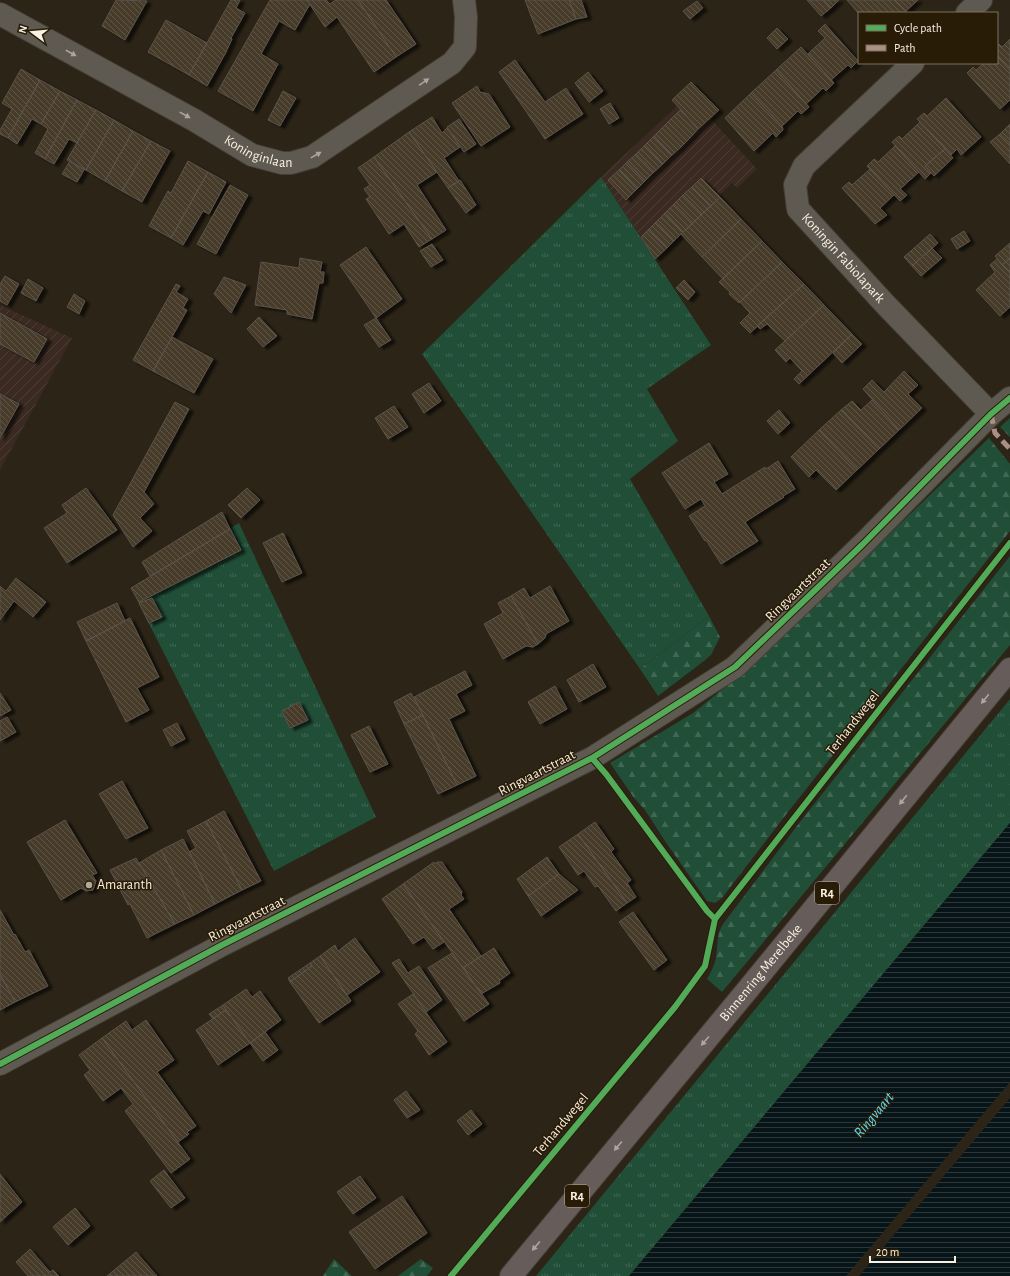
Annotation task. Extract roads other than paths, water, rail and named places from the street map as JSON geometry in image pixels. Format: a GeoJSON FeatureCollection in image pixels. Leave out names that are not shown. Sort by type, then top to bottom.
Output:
{"type":"FeatureCollection","features":[{"type":"Feature","properties":{"kind":"highway","name":"Binnenring Merelbeke"},"geometry":{"type":"LineString","coordinates":[[511,1276],[1010,669]]}},
{"type":"Feature","properties":{"kind":"street","name":"Koninginlaan"},"geometry":{"type":"LineString","coordinates":[[0,14],[194,120],[252,155],[282,163],[292,163],[312,157],[333,144],[452,62],[465,47],[466,17],[464,0]]}},
{"type":"Feature","properties":{"kind":"street"},"geometry":{"type":"LineString","coordinates":[[968,12],[981,0]]}},
{"type":"Feature","properties":{"kind":"street","name":"Koningin Fabiolapark"},"geometry":{"type":"LineString","coordinates":[[912,64],[804,166],[795,185],[798,209],[876,294],[991,414]]}},
{"type":"Feature","properties":{"kind":"street","name":"Ringvaartstraat"},"geometry":{"type":"LineString","coordinates":[[0,1064],[222,945],[592,758],[728,671],[744,658],[863,544],[991,414],[1010,398]]}},
{"type":"Feature","properties":{"kind":"water","name":"Ringvaart"},"geometry":{"type":"Polygon","coordinates":[[[1010,823],[1010,1082],[846,1276],[629,1276],[1010,823]]]}},
{"type":"Feature","properties":{"kind":"water"},"geometry":{"type":"Polygon","coordinates":[[[1010,1098],[1010,1276],[859,1276],[1010,1098]]]}},
{"type":"Feature","properties":{"kind":"place","name":"Amaranth"},"geometry":{"type":"Point","coordinates":[89,885]}}]}
